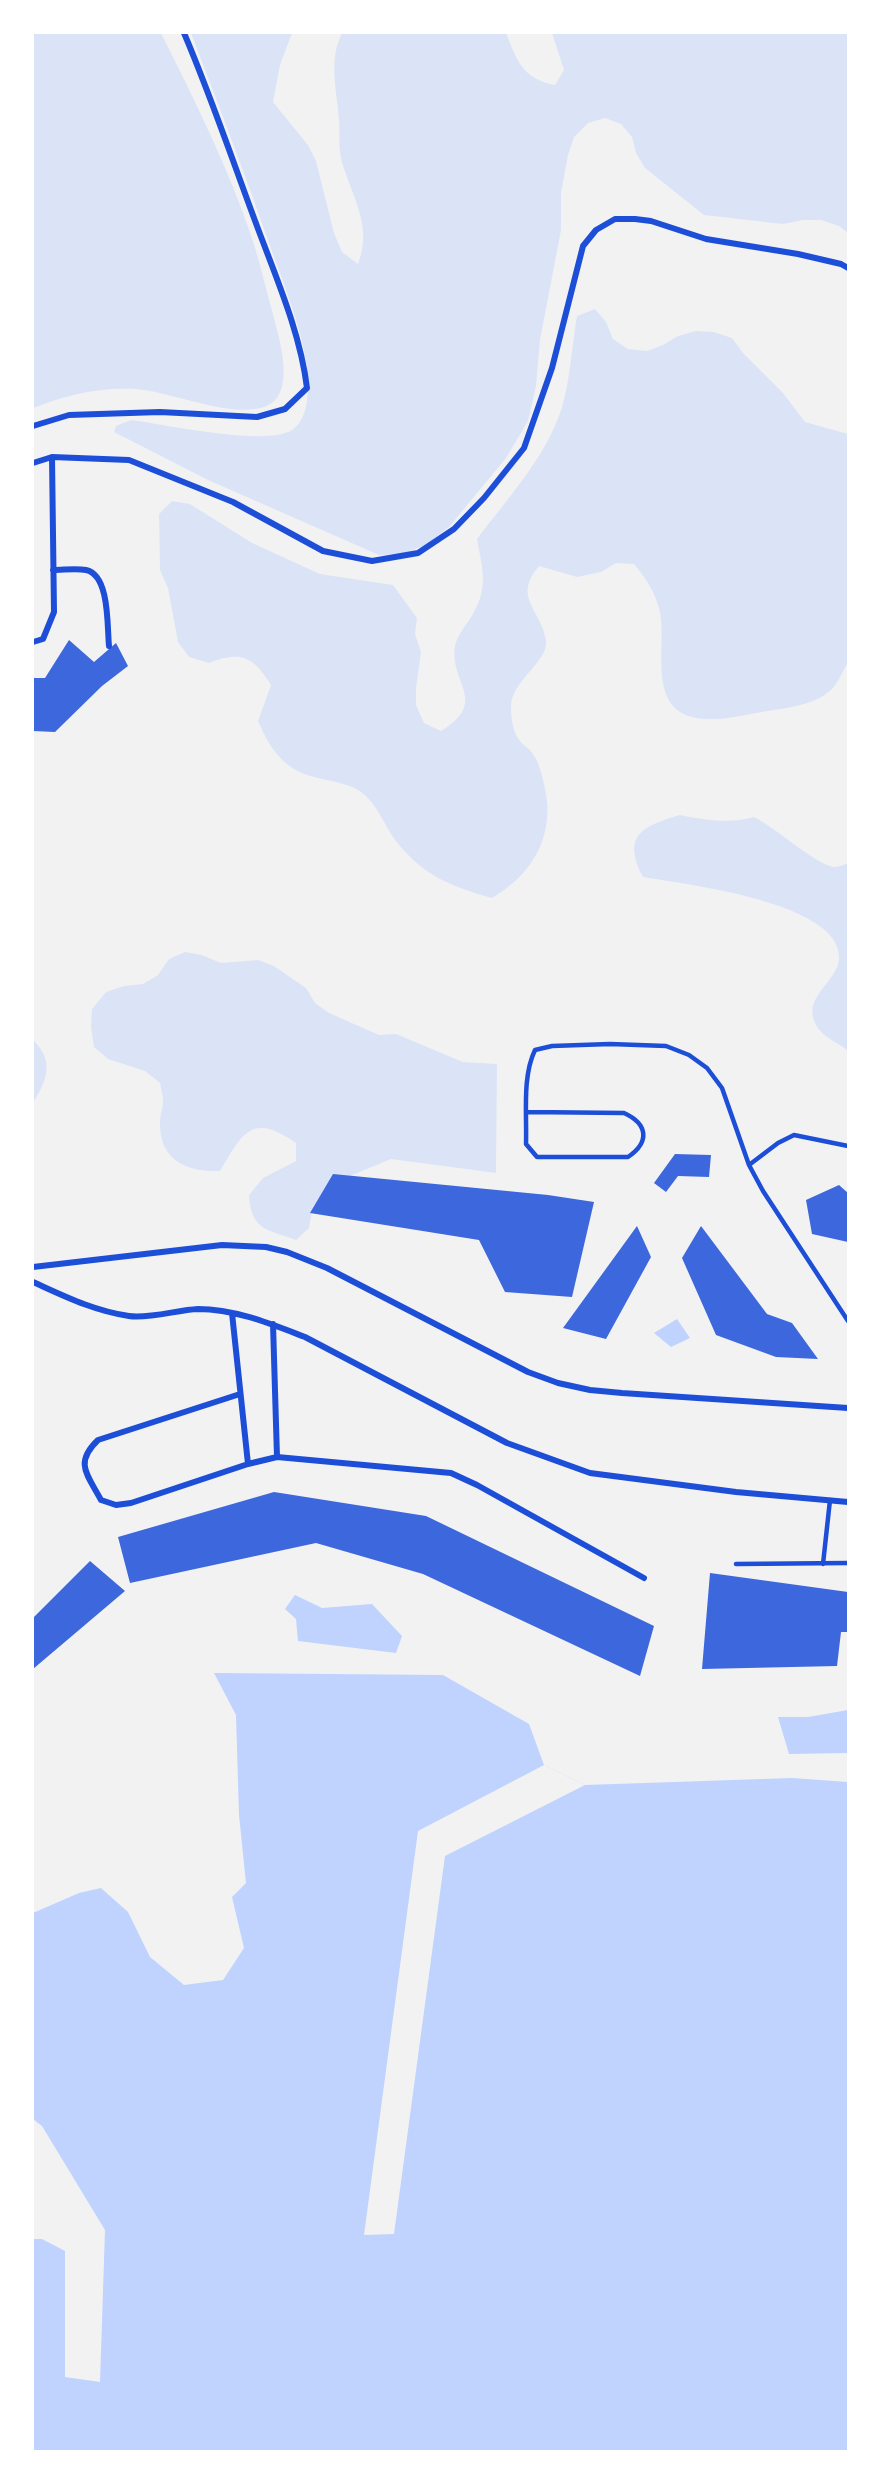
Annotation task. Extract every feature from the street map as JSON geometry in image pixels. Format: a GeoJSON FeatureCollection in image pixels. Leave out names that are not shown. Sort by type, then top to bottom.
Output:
{"type":"FeatureCollection","features":[{"type":"Feature","properties":{"kind":"street"},"geometry":{"type":"LineString","coordinates":[[33,426],[69,415],[160,412],[257,417],[285,410],[307,388],[304,362],[279,285],[205,81],[184,33]]}},
{"type":"Feature","properties":{"kind":"street"},"geometry":{"type":"LineString","coordinates":[[33,463],[52,457],[129,460],[233,502],[323,551],[372,561],[418,553],[454,528],[484,498],[524,448],[552,368],[583,246],[596,230],[615,219],[651,221],[706,239],[798,254],[841,264],[848,268]]}},
{"type":"Feature","properties":{"kind":"street"},"geometry":{"type":"LineString","coordinates":[[33,642],[43,639],[54,612],[52,457]]}},
{"type":"Feature","properties":{"kind":"street"},"geometry":{"type":"LineString","coordinates":[[53,570],[88,570],[99,577],[104,586],[109,646]]}},
{"type":"Feature","properties":{"kind":"street"},"geometry":{"type":"LineString","coordinates":[[33,1267],[222,1245],[266,1247],[308,1258],[498,1358],[558,1383],[590,1390],[622,1393],[848,1408]]}},
{"type":"Feature","properties":{"kind":"street"},"geometry":{"type":"LineString","coordinates":[[33,1282],[97,1310],[132,1317],[199,1309],[232,1313],[273,1324],[305,1337],[507,1443],[590,1473],[654,1483],[848,1502]]}},
{"type":"Feature","properties":{"kind":"street"},"geometry":{"type":"LineString","coordinates":[[232,1313],[248,1464]]}},
{"type":"Feature","properties":{"kind":"street"},"geometry":{"type":"LineString","coordinates":[[273,1324],[277,1457]]}},
{"type":"Feature","properties":{"kind":"street"},"geometry":{"type":"LineString","coordinates":[[240,1394],[98,1440],[86,1451],[84,1468],[101,1500],[116,1505],[131,1503],[248,1464],[277,1457],[451,1473],[477,1485],[644,1578]]}},
{"type":"Feature","properties":{"kind":"lane"},"geometry":{"type":"LineString","coordinates":[[527,1112],[624,1113],[636,1118],[642,1128],[643,1140],[639,1149],[628,1156],[537,1157],[526,1144],[527,1112],[529,1063],[535,1050],[552,1046],[610,1044],[666,1046],[689,1055],[707,1068],[722,1088],[748,1165],[848,1321]]}},
{"type":"Feature","properties":{"kind":"lane"},"geometry":{"type":"LineString","coordinates":[[748,1165],[778,1143],[794,1135],[848,1146]]}},
{"type":"Feature","properties":{"kind":"lane"},"geometry":{"type":"LineString","coordinates":[[823,1564],[830,1500]]}},
{"type":"Feature","properties":{"kind":"lane"},"geometry":{"type":"LineString","coordinates":[[736,1564],[848,1563]]}},
{"type":"Feature","properties":{"kind":"shaded area"},"geometry":{"type":"Polygon","coordinates":[[[33,33],[161,33],[222,161],[253,241],[281,346],[284,377],[275,401],[264,407],[249,410],[234,409],[150,391],[108,389],[58,399],[33,408],[33,33]]]}},
{"type":"Feature","properties":{"kind":"shaded area"},"geometry":{"type":"Polygon","coordinates":[[[191,33],[292,33],[280,65],[273,102],[308,145],[316,161],[334,233],[342,252],[358,264],[362,250],[362,224],[341,157],[334,76],[335,54],[342,33],[506,33],[518,60],[528,73],[555,85],[564,70],[552,33],[848,33],[848,233],[839,226],[821,220],[803,220],[783,224],[704,215],[645,168],[636,153],[632,137],[621,124],[605,118],[588,123],[574,137],[568,155],[561,193],[561,230],[540,340],[536,386],[528,421],[506,458],[449,527],[426,545],[402,554],[379,555],[208,480],[114,432],[116,426],[131,420],[214,433],[279,435],[298,425],[307,402],[307,367],[296,321],[251,192],[191,33]]]}},
{"type":"Feature","properties":{"kind":"shaded area"},"geometry":{"type":"Polygon","coordinates":[[[595,309],[606,322],[613,339],[628,349],[647,351],[678,336],[696,331],[714,332],[732,338],[743,353],[783,393],[805,422],[848,434],[848,662],[831,690],[807,703],[721,719],[687,715],[674,707],[666,695],[662,679],[660,612],[650,586],[634,564],[616,563],[601,572],[577,577],[539,566],[531,577],[528,595],[543,629],[546,640],[545,648],[542,656],[517,688],[511,711],[516,734],[533,754],[540,770],[545,788],[547,822],[538,852],[529,865],[519,877],[492,898],[462,889],[436,877],[425,869],[403,850],[375,807],[357,789],[309,776],[282,759],[269,743],[258,721],[271,685],[252,662],[230,657],[209,663],[189,657],[178,642],[168,588],[160,570],[159,514],[172,501],[190,504],[252,543],[320,574],[393,585],[417,618],[415,634],[421,652],[416,705],[424,723],[441,731],[463,710],[465,701],[457,671],[455,646],[478,604],[483,586],[477,539],[547,443],[565,397],[577,316],[595,309]]]}},
{"type":"Feature","properties":{"kind":"shaded area"},"geometry":{"type":"Polygon","coordinates":[[[680,815],[726,821],[754,817],[826,864],[836,867],[848,863],[848,1051],[823,1033],[816,1025],[813,1015],[816,998],[837,968],[839,959],[833,939],[816,923],[758,899],[643,877],[634,851],[639,834],[656,823],[680,815]]]}},
{"type":"Feature","properties":{"kind":"shaded area"},"geometry":{"type":"Polygon","coordinates":[[[185,952],[202,955],[221,963],[258,960],[274,966],[306,988],[315,1003],[329,1013],[379,1035],[396,1034],[463,1062],[497,1064],[496,1173],[391,1159],[333,1183],[312,1211],[309,1228],[296,1240],[262,1226],[253,1215],[249,1195],[263,1178],[296,1161],[296,1143],[281,1134],[258,1128],[242,1137],[220,1171],[207,1171],[185,1166],[169,1154],[164,1145],[160,1119],[163,1102],[160,1083],[145,1071],[108,1059],[94,1047],[91,1027],[92,1009],[106,992],[124,986],[143,984],[158,975],[169,959],[185,952]]]}},
{"type":"Feature","properties":{"kind":"shaded area"},"geometry":{"type":"Polygon","coordinates":[[[33,1040],[44,1055],[46,1071],[42,1086],[33,1103],[33,1040]]]}},
{"type":"Feature","properties":{"kind":"water"},"geometry":{"type":"Polygon","coordinates":[[[677,1319],[690,1338],[671,1347],[654,1333],[677,1319]]]}},
{"type":"Feature","properties":{"kind":"water"},"geometry":{"type":"Polygon","coordinates":[[[295,1595],[322,1608],[372,1604],[402,1636],[396,1653],[298,1641],[296,1619],[285,1609],[295,1595]]]}},
{"type":"Feature","properties":{"kind":"water"},"geometry":{"type":"Polygon","coordinates":[[[214,1673],[443,1675],[529,1724],[544,1765],[585,1785],[792,1778],[848,1782],[848,2451],[33,2451],[33,2239],[42,2239],[65,2251],[65,2377],[100,2382],[105,2230],[42,2126],[33,2119],[33,1913],[79,1893],[101,1888],[128,1912],[150,1957],[184,1985],[223,1980],[244,1948],[232,1897],[246,1883],[239,1815],[236,1715],[214,1673]]]}},
{"type":"Feature","properties":{"kind":"water"},"geometry":{"type":"Polygon","coordinates":[[[848,1710],[848,1753],[789,1754],[778,1717],[808,1717],[848,1710]]]}},
{"type":"Feature","properties":{"kind":"pier"},"geometry":{"type":"Polygon","coordinates":[[[544,1765],[585,1785],[445,1856],[394,2234],[364,2235],[418,1831],[544,1765]]]}},
{"type":"Feature","properties":{"kind":"building"},"geometry":{"type":"Polygon","coordinates":[[[69,640],[94,662],[116,643],[128,666],[102,686],[55,732],[33,731],[33,678],[45,678],[69,640]]]}},
{"type":"Feature","properties":{"kind":"building"},"geometry":{"type":"Polygon","coordinates":[[[675,1154],[711,1155],[709,1177],[678,1176],[666,1192],[654,1183],[675,1154]]]}},
{"type":"Feature","properties":{"kind":"building"},"geometry":{"type":"Polygon","coordinates":[[[333,1174],[548,1195],[594,1202],[572,1297],[505,1292],[479,1240],[310,1213],[333,1174]]]}},
{"type":"Feature","properties":{"kind":"building"},"geometry":{"type":"Polygon","coordinates":[[[839,1185],[848,1193],[848,1242],[812,1234],[806,1200],[839,1185]]]}},
{"type":"Feature","properties":{"kind":"building"},"geometry":{"type":"Polygon","coordinates":[[[637,1226],[651,1257],[606,1339],[563,1328],[637,1226]]]}},
{"type":"Feature","properties":{"kind":"building"},"geometry":{"type":"Polygon","coordinates":[[[701,1226],[767,1314],[792,1323],[818,1359],[776,1357],[716,1335],[682,1258],[701,1226]]]}},
{"type":"Feature","properties":{"kind":"building"},"geometry":{"type":"Polygon","coordinates":[[[274,1492],[426,1516],[654,1626],[640,1676],[423,1574],[316,1543],[130,1583],[118,1537],[274,1492]]]}},
{"type":"Feature","properties":{"kind":"building"},"geometry":{"type":"Polygon","coordinates":[[[90,1561],[125,1591],[33,1669],[33,1618],[90,1561]]]}},
{"type":"Feature","properties":{"kind":"building"},"geometry":{"type":"Polygon","coordinates":[[[710,1573],[848,1592],[848,1632],[841,1632],[837,1666],[702,1669],[710,1573]]]}}]}
